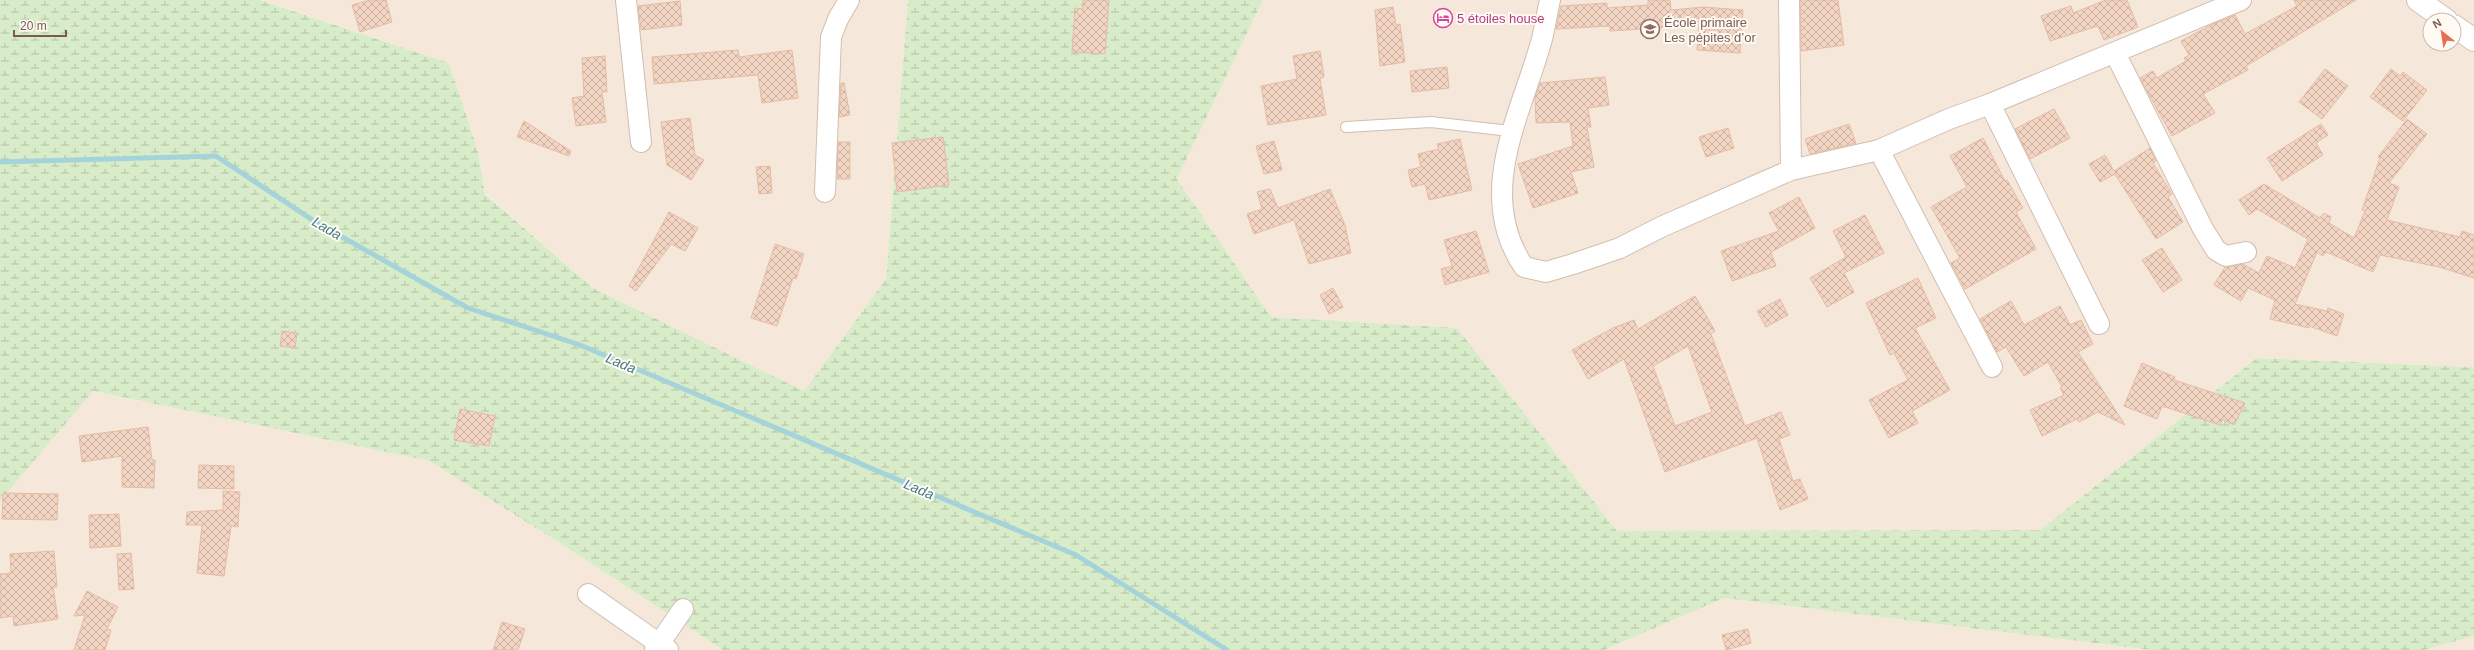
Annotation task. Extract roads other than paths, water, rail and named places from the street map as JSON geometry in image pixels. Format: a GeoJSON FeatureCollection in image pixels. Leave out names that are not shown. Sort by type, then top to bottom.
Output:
{"type":"FeatureCollection","features":[{"type":"Feature","properties":{"kind":"street"},"geometry":{"type":"LineString","coordinates":[[626,0],[641,142]]}},
{"type":"Feature","properties":{"kind":"street"},"geometry":{"type":"LineString","coordinates":[[825,192],[831,37],[838,19],[849,0]]}},
{"type":"Feature","properties":{"kind":"street"},"geometry":{"type":"LineString","coordinates":[[1550,0],[1542,39],[1510,131],[1502,180],[1505,218],[1512,250],[1524,267],[1546,272],[1620,248],[1661,227],[1792,170],[1878,150],[1949,119],[1990,104],[2241,0]]}},
{"type":"Feature","properties":{"kind":"street"},"geometry":{"type":"LineString","coordinates":[[1789,0],[1792,170]]}},
{"type":"Feature","properties":{"kind":"street"},"geometry":{"type":"LineString","coordinates":[[2418,0],[2435,12]]}},
{"type":"Feature","properties":{"kind":"street"},"geometry":{"type":"LineString","coordinates":[[2462,32],[2474,40]]}},
{"type":"Feature","properties":{"kind":"street"},"geometry":{"type":"LineString","coordinates":[[2115,53],[2203,229],[2216,250],[2226,256],[2246,252]]}},
{"type":"Feature","properties":{"kind":"street"},"geometry":{"type":"LineString","coordinates":[[1990,104],[2099,324]]}},
{"type":"Feature","properties":{"kind":"street"},"geometry":{"type":"LineString","coordinates":[[1878,150],[1992,367]]}},
{"type":"Feature","properties":{"kind":"street"},"geometry":{"type":"LineString","coordinates":[[588,594],[661,648],[683,609]]}},
{"type":"Feature","properties":{"kind":"lane"},"geometry":{"type":"LineString","coordinates":[[1346,127],[1430,122],[1510,131]]}},
{"type":"Feature","properties":{"kind":"waterway","name":"Lada"},"geometry":{"type":"LineString","coordinates":[[0,162],[216,156],[314,221],[468,308],[580,345],[1076,555],[1227,650]]}},
{"type":"Feature","properties":{"kind":"place","name":"5 étoiles house"},"geometry":{"type":"Point","coordinates":[1443,18]}},
{"type":"Feature","properties":{"kind":"place","name":"École primaire Les pépites d’or"},"geometry":{"type":"Point","coordinates":[1650,29]}}]}
